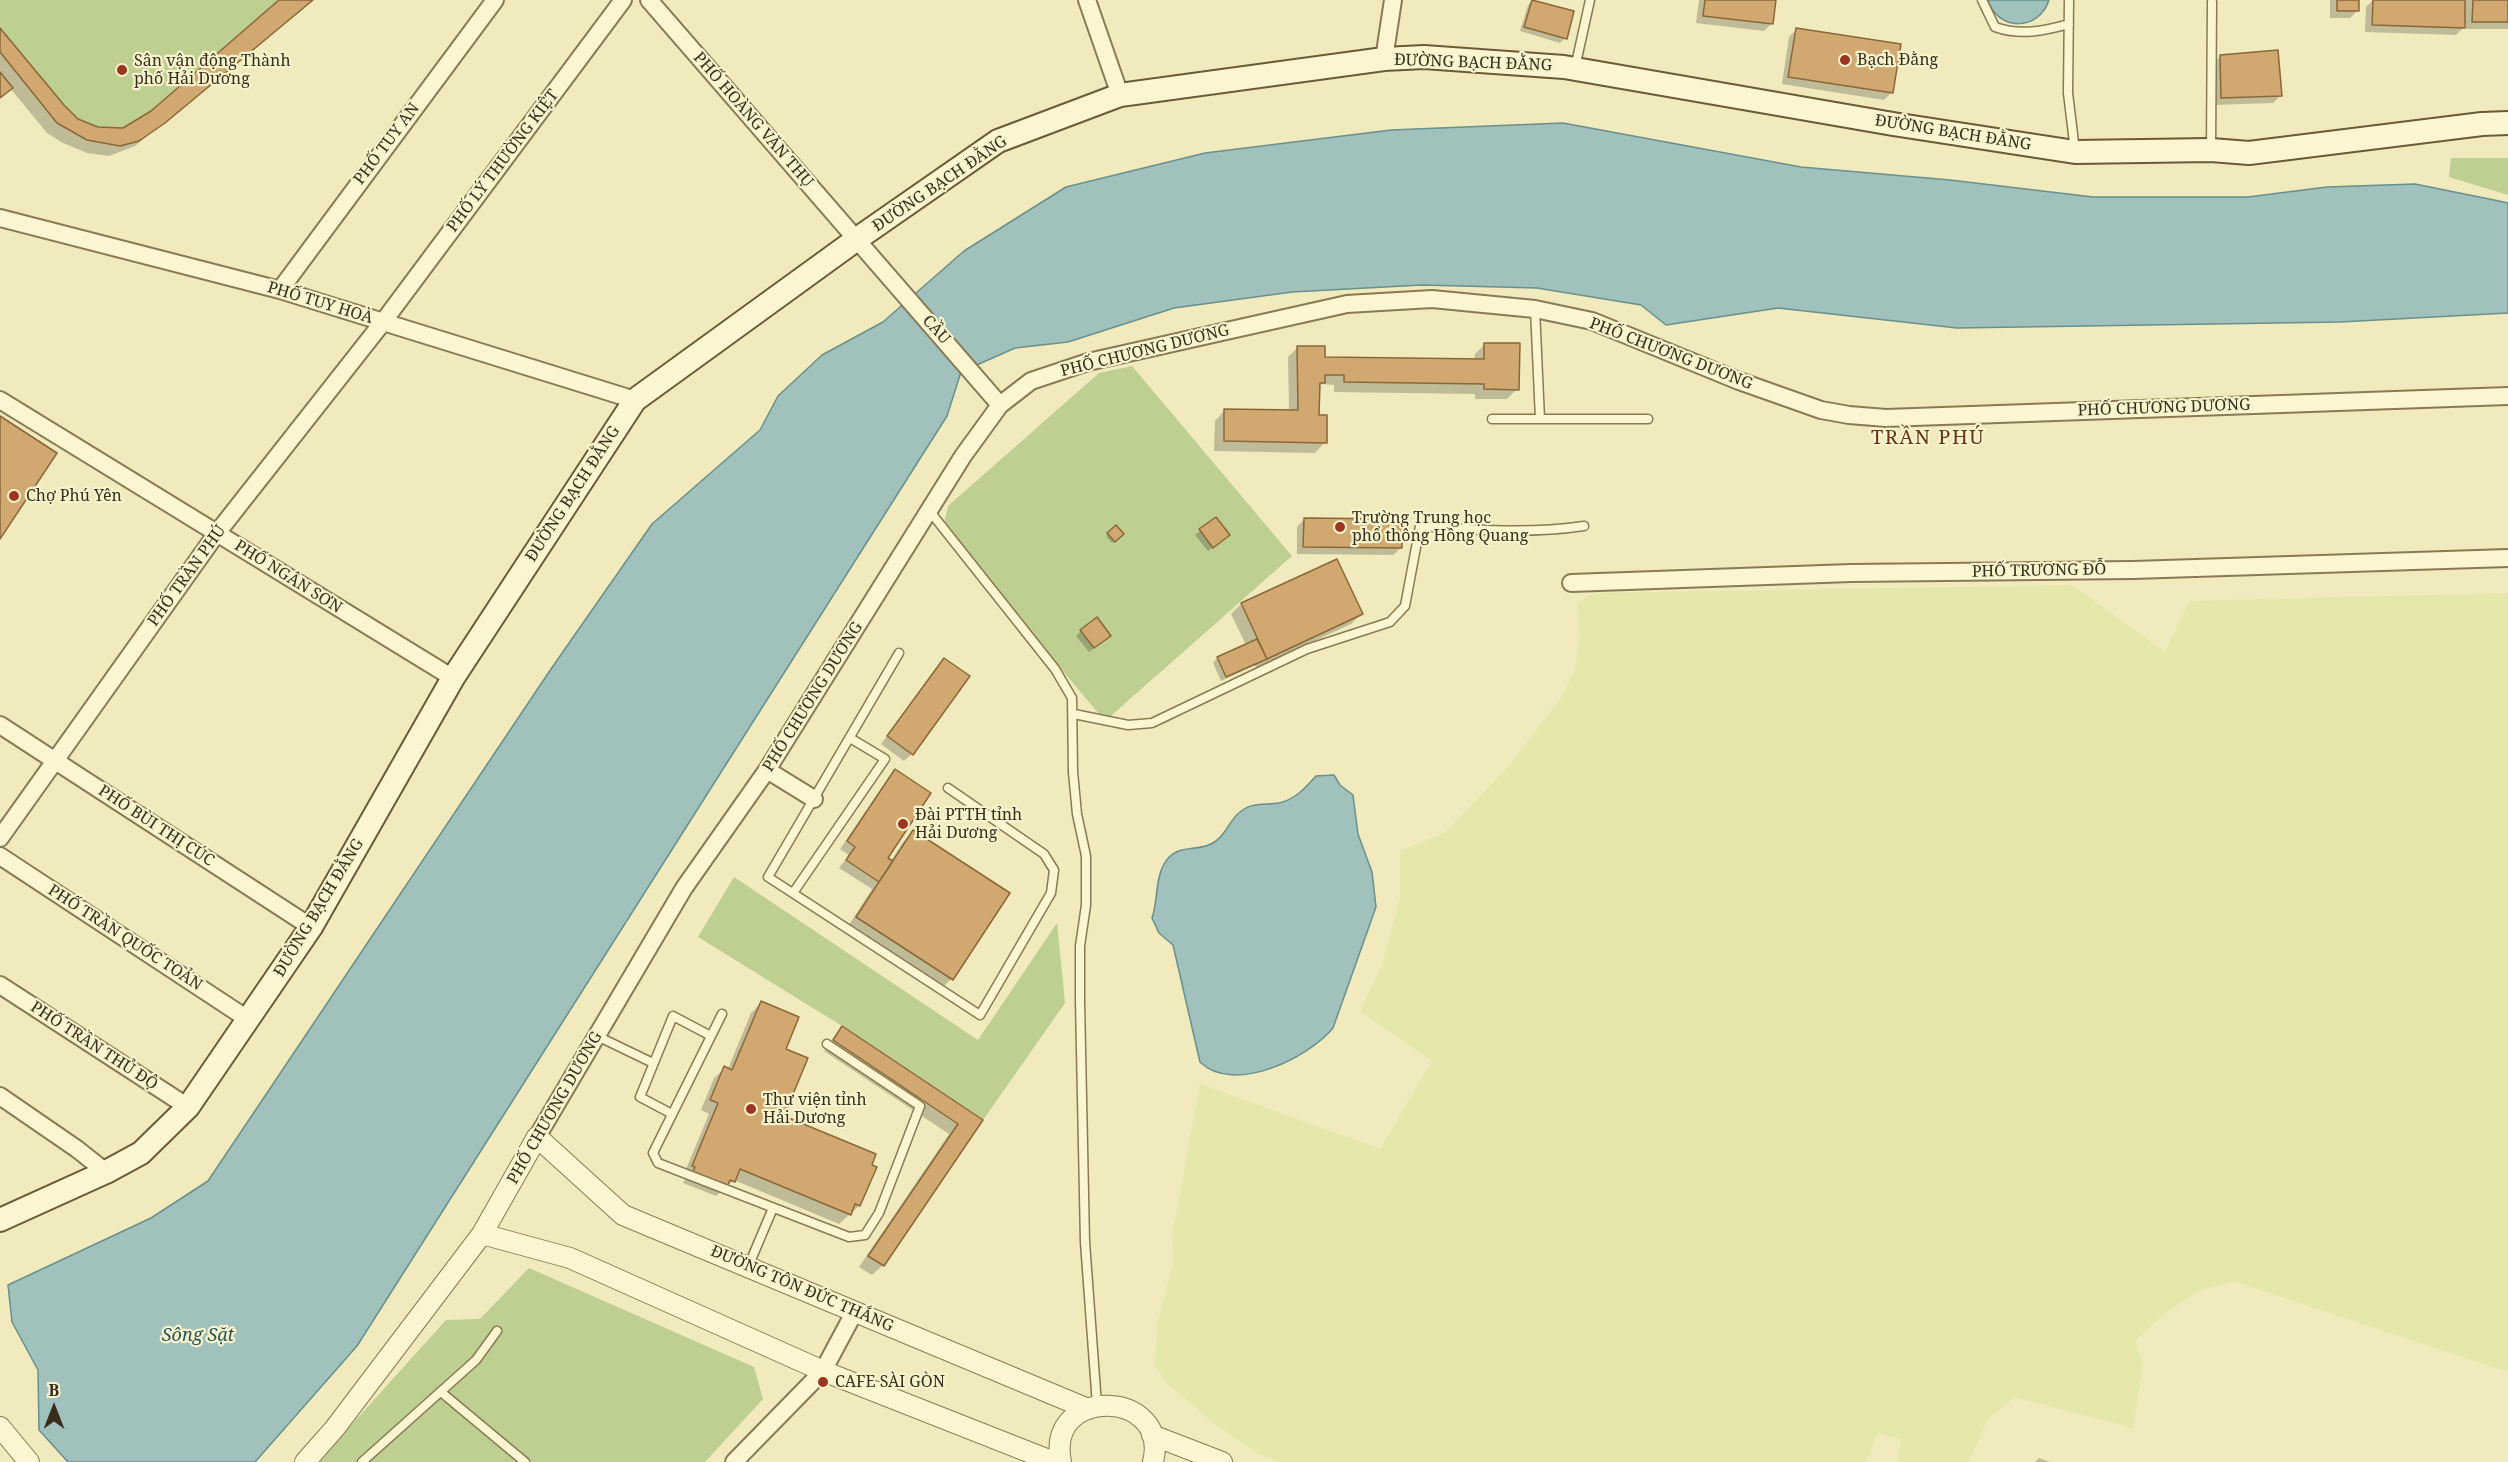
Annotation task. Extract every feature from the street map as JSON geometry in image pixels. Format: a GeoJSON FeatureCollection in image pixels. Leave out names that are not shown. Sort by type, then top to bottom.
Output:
{"type":"FeatureCollection","features":[{"type":"Feature","properties":{"kind":"main road","name":"ĐƯỜNG BẠCH ĐẰNG"},"geometry":{"type":"LineString","coordinates":[[0,1220],[106,1172],[141,1153],[188,1107],[311,927],[453,678],[635,400],[857,239],[998,141],[1120,95],[1384,59],[1424,57],[1574,68],[1893,124],[2075,152],[2211,150],[2249,153],[2482,124],[2508,123]]}},
{"type":"Feature","properties":{"kind":"main road","name":"ĐƯỜNG BẠCH ĐẰNG"},"geometry":{"type":"LineString","coordinates":[[2482,124],[2508,117]]}},
{"type":"Feature","properties":{"kind":"street","name":"PHỐ TUY AN"},"geometry":{"type":"LineString","coordinates":[[280,290],[495,0]]}},
{"type":"Feature","properties":{"kind":"street","name":"PHỐ LÝ THƯỜNG KIỆT"},"geometry":{"type":"LineString","coordinates":[[383,322],[623,0]]}},
{"type":"Feature","properties":{"kind":"street","name":"PHỐ HOÀNG VĂN THỤ"},"geometry":{"type":"LineString","coordinates":[[649,0],[888,276]]}},
{"type":"Feature","properties":{"kind":"street"},"geometry":{"type":"LineString","coordinates":[[1088,0],[1120,95]]}},
{"type":"Feature","properties":{"kind":"street"},"geometry":{"type":"LineString","coordinates":[[1384,59],[1393,0]]}},
{"type":"Feature","properties":{"kind":"street","name":"PHỐ TUY HOÀ"},"geometry":{"type":"LineString","coordinates":[[0,218],[280,290],[635,400]]}},
{"type":"Feature","properties":{"kind":"street","name":"CẦU"},"geometry":{"type":"LineString","coordinates":[[888,276],[1000,405]]}},
{"type":"Feature","properties":{"kind":"street","name":"PHỐ CHƯƠNG DƯƠNG"},"geometry":{"type":"LineString","coordinates":[[305,1462],[335,1428],[482,1234],[684,888],[767,770],[928,509],[1000,405],[1031,381],[1088,362],[1347,304],[1432,299],[1535,309],[1592,321],[1739,381],[1821,410],[1849,415],[1886,418],[2508,396]]}},
{"type":"Feature","properties":{"kind":"street","name":"PHỐ TRẦN PHÚ"},"geometry":{"type":"LineString","coordinates":[[0,838],[217,533],[383,322]]}},
{"type":"Feature","properties":{"kind":"street","name":"PHỐ NGÂN SƠN"},"geometry":{"type":"LineString","coordinates":[[0,400],[453,678]]}},
{"type":"Feature","properties":{"kind":"street","name":"PHỐ TRƯƠNG ĐỖ"},"geometry":{"type":"LineString","coordinates":[[1571,583],[1851,573],[2133,570],[2508,558]]}},
{"type":"Feature","properties":{"kind":"street","name":"PHỐ BÙI THỊ CÚC"},"geometry":{"type":"LineString","coordinates":[[0,725],[311,927]]}},
{"type":"Feature","properties":{"kind":"street"},"geometry":{"type":"LineString","coordinates":[[767,770],[814,799]]}},
{"type":"Feature","properties":{"kind":"street","name":"PHỐ TRẦN QUỐC TOẢN"},"geometry":{"type":"LineString","coordinates":[[0,855],[249,1020]]}},
{"type":"Feature","properties":{"kind":"street","name":"PHỐ TRẦN THỦ ĐỘ"},"geometry":{"type":"LineString","coordinates":[[0,985],[188,1107]]}},
{"type":"Feature","properties":{"kind":"street"},"geometry":{"type":"LineString","coordinates":[[0,1096],[106,1172]]}},
{"type":"Feature","properties":{"kind":"street","name":"ĐƯỜNG TÔN ĐỨC THẮNG"},"geometry":{"type":"LineString","coordinates":[[537,1137],[623,1215],[1093,1407],[1119,1405],[1138,1415],[1152,1435]]}},
{"type":"Feature","properties":{"kind":"street"},"geometry":{"type":"LineString","coordinates":[[482,1234],[570,1258],[823,1371],[1054,1462]]}},
{"type":"Feature","properties":{"kind":"street"},"geometry":{"type":"LineString","coordinates":[[734,1462],[823,1371],[855,1311]]}},
{"type":"Feature","properties":{"kind":"street"},"geometry":{"type":"LineString","coordinates":[[1061,1462],[1059,1451],[1064,1430],[1078,1414],[1093,1407]]}},
{"type":"Feature","properties":{"kind":"street"},"geometry":{"type":"LineString","coordinates":[[0,1427],[29,1462]]}},
{"type":"Feature","properties":{"kind":"street"},"geometry":{"type":"LineString","coordinates":[[1152,1435],[1156,1453],[1154,1462]]}},
{"type":"Feature","properties":{"kind":"street"},"geometry":{"type":"LineString","coordinates":[[1152,1435],[1222,1462]]}},
{"type":"Feature","properties":{"kind":"lane"},"geometry":{"type":"LineString","coordinates":[[1574,68],[1590,0]]}},
{"type":"Feature","properties":{"kind":"lane"},"geometry":{"type":"LineString","coordinates":[[1982,0],[1995,27],[2007,31],[2037,31],[2069,24]]}},
{"type":"Feature","properties":{"kind":"lane"},"geometry":{"type":"LineString","coordinates":[[2069,0],[2068,93],[2075,152]]}},
{"type":"Feature","properties":{"kind":"lane"},"geometry":{"type":"LineString","coordinates":[[2211,150],[2212,2]]}},
{"type":"Feature","properties":{"kind":"lane"},"geometry":{"type":"LineString","coordinates":[[1535,309],[1540,419]]}},
{"type":"Feature","properties":{"kind":"lane"},"geometry":{"type":"LineString","coordinates":[[1492,419],[1648,419]]}},
{"type":"Feature","properties":{"kind":"lane"},"geometry":{"type":"LineString","coordinates":[[928,509],[1055,669],[1072,698],[1073,772],[1077,814],[1086,856],[1086,905],[1080,946],[1081,1047],[1085,1242],[1093,1407]]}},
{"type":"Feature","properties":{"kind":"lane"},"geometry":{"type":"LineString","coordinates":[[1074,714],[1128,725],[1152,723],[1307,649],[1390,622],[1406,606],[1420,526],[1478,530],[1563,529],[1584,526]]}},
{"type":"Feature","properties":{"kind":"lane"},"geometry":{"type":"LineString","coordinates":[[899,653],[768,877],[980,1015],[1051,893],[1054,870],[1044,854],[948,788]]}},
{"type":"Feature","properties":{"kind":"lane"},"geometry":{"type":"LineString","coordinates":[[793,893],[885,759],[850,738]]}},
{"type":"Feature","properties":{"kind":"lane"},"geometry":{"type":"LineString","coordinates":[[722,1014],[653,1153],[658,1163],[849,1237],[865,1235],[879,1213],[920,1106],[827,1044]]}},
{"type":"Feature","properties":{"kind":"lane"},"geometry":{"type":"LineString","coordinates":[[672,1114],[640,1097],[673,1016],[711,1036]]}},
{"type":"Feature","properties":{"kind":"lane"},"geometry":{"type":"LineString","coordinates":[[597,1036],[653,1063]]}},
{"type":"Feature","properties":{"kind":"lane"},"geometry":{"type":"LineString","coordinates":[[748,1267],[772,1208]]}},
{"type":"Feature","properties":{"kind":"lane"},"geometry":{"type":"LineString","coordinates":[[362,1462],[476,1360],[497,1331]]}},
{"type":"Feature","properties":{"kind":"lane"},"geometry":{"type":"LineString","coordinates":[[441,1392],[525,1462]]}},
{"type":"Feature","properties":{"kind":"green space","name":"Sân vận động Thành phố Hải Dương"},"geometry":{"type":"Polygon","coordinates":[[[0,0],[313,0],[165,123],[139,141],[120,146],[87,140],[57,123],[0,52],[0,0]]]}},
{"type":"Feature","properties":{"kind":"green space"},"geometry":{"type":"Polygon","coordinates":[[[2451,158],[2508,158],[2508,195],[2449,177],[2451,158]]]}},
{"type":"Feature","properties":{"kind":"green space"},"geometry":{"type":"Polygon","coordinates":[[[1132,366],[1292,556],[1105,721],[943,529],[948,506],[1099,373],[1132,366]]]}},
{"type":"Feature","properties":{"kind":"green space"},"geometry":{"type":"Polygon","coordinates":[[[2072,585],[2165,652],[2190,601],[2508,593],[2508,1372],[2233,1281],[2199,1291],[2165,1313],[2135,1341],[2143,1364],[2133,1428],[2014,1397],[1988,1419],[1969,1462],[1898,1462],[1901,1439],[1878,1433],[1866,1462],[1280,1462],[1257,1453],[1215,1424],[1167,1383],[1155,1366],[1157,1326],[1174,1261],[1172,1238],[1200,1084],[1380,1149],[1432,1061],[1360,1011],[1382,965],[1400,900],[1400,851],[1445,833],[1509,766],[1561,698],[1575,669],[1580,636],[1577,603],[1595,593],[2072,585]]]}},
{"type":"Feature","properties":{"kind":"green space"},"geometry":{"type":"Polygon","coordinates":[[[734,877],[978,1040],[1057,923],[1065,1003],[983,1120],[842,1026],[698,937],[734,877]]]}},
{"type":"Feature","properties":{"kind":"green space"},"geometry":{"type":"Polygon","coordinates":[[[529,1268],[754,1367],[763,1399],[705,1462],[318,1462],[446,1320],[480,1319],[529,1268]]]}},
{"type":"Feature","properties":{"kind":"water"},"geometry":{"type":"Polygon","coordinates":[[[1988,0],[2049,0],[2037,18],[2018,24],[2000,18],[1988,0]]]}},
{"type":"Feature","properties":{"kind":"water","name":"Sông Sặt"},"geometry":{"type":"Polygon","coordinates":[[[1563,123],[1801,167],[1950,180],[2093,197],[2248,197],[2327,187],[2415,184],[2508,203],[2508,313],[2340,322],[1957,328],[1778,308],[1666,325],[1641,305],[1537,288],[1422,285],[1292,292],[1174,308],[1068,342],[1015,348],[961,372],[947,416],[357,1346],[255,1462],[68,1462],[39,1430],[38,1370],[12,1322],[8,1285],[151,1218],[208,1181],[551,669],[652,524],[760,430],[778,396],[822,355],[883,322],[964,251],[1066,187],[1205,153],[1391,130],[1563,123]]]}},
{"type":"Feature","properties":{"kind":"water"},"geometry":{"type":"Polygon","coordinates":[[[1334,775],[1340,785],[1353,795],[1358,834],[1372,872],[1376,907],[1333,1028],[1306,1051],[1270,1069],[1250,1074],[1232,1075],[1214,1071],[1200,1062],[1173,945],[1159,933],[1152,918],[1161,870],[1169,857],[1175,853],[1207,846],[1218,840],[1236,815],[1245,809],[1254,805],[1285,801],[1300,792],[1316,776],[1334,775]]]}},
{"type":"Feature","properties":{"kind":"building"},"geometry":{"type":"Polygon","coordinates":[[[279,0],[313,0],[165,123],[139,141],[120,146],[87,140],[57,123],[0,52],[0,28],[78,119],[98,127],[123,128],[151,111],[279,0]]]}},
{"type":"Feature","properties":{"kind":"building"},"geometry":{"type":"Polygon","coordinates":[[[1532,0],[1574,11],[1567,39],[1524,27],[1532,0]]]}},
{"type":"Feature","properties":{"kind":"building"},"geometry":{"type":"Polygon","coordinates":[[[1705,0],[1776,0],[1773,24],[1703,16],[1705,0]]]}},
{"type":"Feature","properties":{"kind":"building"},"geometry":{"type":"Polygon","coordinates":[[[2337,0],[2359,0],[2359,11],[2337,11],[2337,0]]]}},
{"type":"Feature","properties":{"kind":"building"},"geometry":{"type":"Polygon","coordinates":[[[2373,0],[2465,0],[2465,28],[2372,25],[2373,0]]]}},
{"type":"Feature","properties":{"kind":"building"},"geometry":{"type":"Polygon","coordinates":[[[2473,0],[2508,0],[2508,22],[2472,22],[2473,0]]]}},
{"type":"Feature","properties":{"kind":"building","name":"Bạch Đằng"},"geometry":{"type":"Polygon","coordinates":[[[1796,28],[1901,44],[1893,93],[1788,77],[1796,28]]]}},
{"type":"Feature","properties":{"kind":"building"},"geometry":{"type":"Polygon","coordinates":[[[2278,50],[2282,96],[2221,98],[2220,55],[2278,50]]]}},
{"type":"Feature","properties":{"kind":"building"},"geometry":{"type":"Polygon","coordinates":[[[0,72],[13,88],[0,98],[0,72]]]}},
{"type":"Feature","properties":{"kind":"building"},"geometry":{"type":"Polygon","coordinates":[[[1484,343],[1520,343],[1519,390],[1484,389],[1484,384],[1344,382],[1344,375],[1325,375],[1325,383],[1320,383],[1319,415],[1327,415],[1327,443],[1224,441],[1224,409],[1298,410],[1297,346],[1325,346],[1325,357],[1484,359],[1484,343]]]}},
{"type":"Feature","properties":{"kind":"building","name":"Chợ Phú Yên"},"geometry":{"type":"Polygon","coordinates":[[[0,416],[57,453],[0,539],[0,416]]]}},
{"type":"Feature","properties":{"kind":"building"},"geometry":{"type":"Polygon","coordinates":[[[1216,517],[1230,535],[1213,548],[1199,529],[1216,517]]]}},
{"type":"Feature","properties":{"kind":"building"},"geometry":{"type":"Polygon","coordinates":[[[1304,518],[1402,519],[1402,548],[1303,547],[1304,518]]]}},
{"type":"Feature","properties":{"kind":"building"},"geometry":{"type":"Polygon","coordinates":[[[1116,525],[1124,534],[1115,542],[1107,533],[1116,525]]]}},
{"type":"Feature","properties":{"kind":"building"},"geometry":{"type":"Polygon","coordinates":[[[1337,559],[1363,614],[1267,659],[1241,603],[1337,559]]]}},
{"type":"Feature","properties":{"kind":"building"},"geometry":{"type":"Polygon","coordinates":[[[1097,617],[1111,636],[1094,648],[1080,630],[1097,617]]]}},
{"type":"Feature","properties":{"kind":"building"},"geometry":{"type":"Polygon","coordinates":[[[1257,639],[1267,659],[1226,677],[1217,657],[1257,639]]]}},
{"type":"Feature","properties":{"kind":"building"},"geometry":{"type":"Polygon","coordinates":[[[944,658],[970,676],[913,755],[887,736],[944,658]]]}},
{"type":"Feature","properties":{"kind":"building"},"geometry":{"type":"Polygon","coordinates":[[[895,769],[931,793],[888,858],[893,861],[879,882],[846,860],[855,847],[847,841],[895,769]]]}},
{"type":"Feature","properties":{"kind":"building"},"geometry":{"type":"Polygon","coordinates":[[[913,830],[1010,893],[953,980],[856,917],[913,830]]]}},
{"type":"Feature","properties":{"kind":"building","name":"Thư viện tỉnh Hải Dương"},"geometry":{"type":"Polygon","coordinates":[[[761,1001],[799,1017],[786,1049],[808,1058],[784,1116],[876,1154],[872,1165],[877,1167],[860,1206],[855,1204],[851,1215],[740,1169],[735,1182],[730,1180],[727,1187],[693,1172],[695,1167],[692,1166],[718,1103],[710,1100],[724,1066],[732,1070],[761,1001]]]}},
{"type":"Feature","properties":{"kind":"building"},"geometry":{"type":"Polygon","coordinates":[[[842,1026],[983,1120],[884,1266],[868,1256],[958,1124],[833,1040],[842,1026]]]}},
{"type":"Feature","properties":{"kind":"place","name":"Bạch Đằng"},"geometry":{"type":"Point","coordinates":[1845,60]}},
{"type":"Feature","properties":{"kind":"place","name":"Sân vận động Thành phố Hải Dương"},"geometry":{"type":"Point","coordinates":[122,70]}},
{"type":"Feature","properties":{"kind":"place","name":"Chợ Phú Yên"},"geometry":{"type":"Point","coordinates":[14,496]}},
{"type":"Feature","properties":{"kind":"place","name":"Trường Trung học phổ thông Hồng Quang"},"geometry":{"type":"Point","coordinates":[1340,527]}},
{"type":"Feature","properties":{"kind":"place","name":"Đài PTTH tỉnh Hải Dương"},"geometry":{"type":"Point","coordinates":[903,824]}},
{"type":"Feature","properties":{"kind":"place","name":"Thư viện tỉnh Hải Dương"},"geometry":{"type":"Point","coordinates":[751,1109]}},
{"type":"Feature","properties":{"kind":"place","name":"CAFE SÀI GÒN"},"geometry":{"type":"Point","coordinates":[823,1382]}},
{"type":"Feature","properties":{"kind":"district","name":"TRẦN PHÚ"},"geometry":{"type":"Point","coordinates":[1928,438]}}]}
